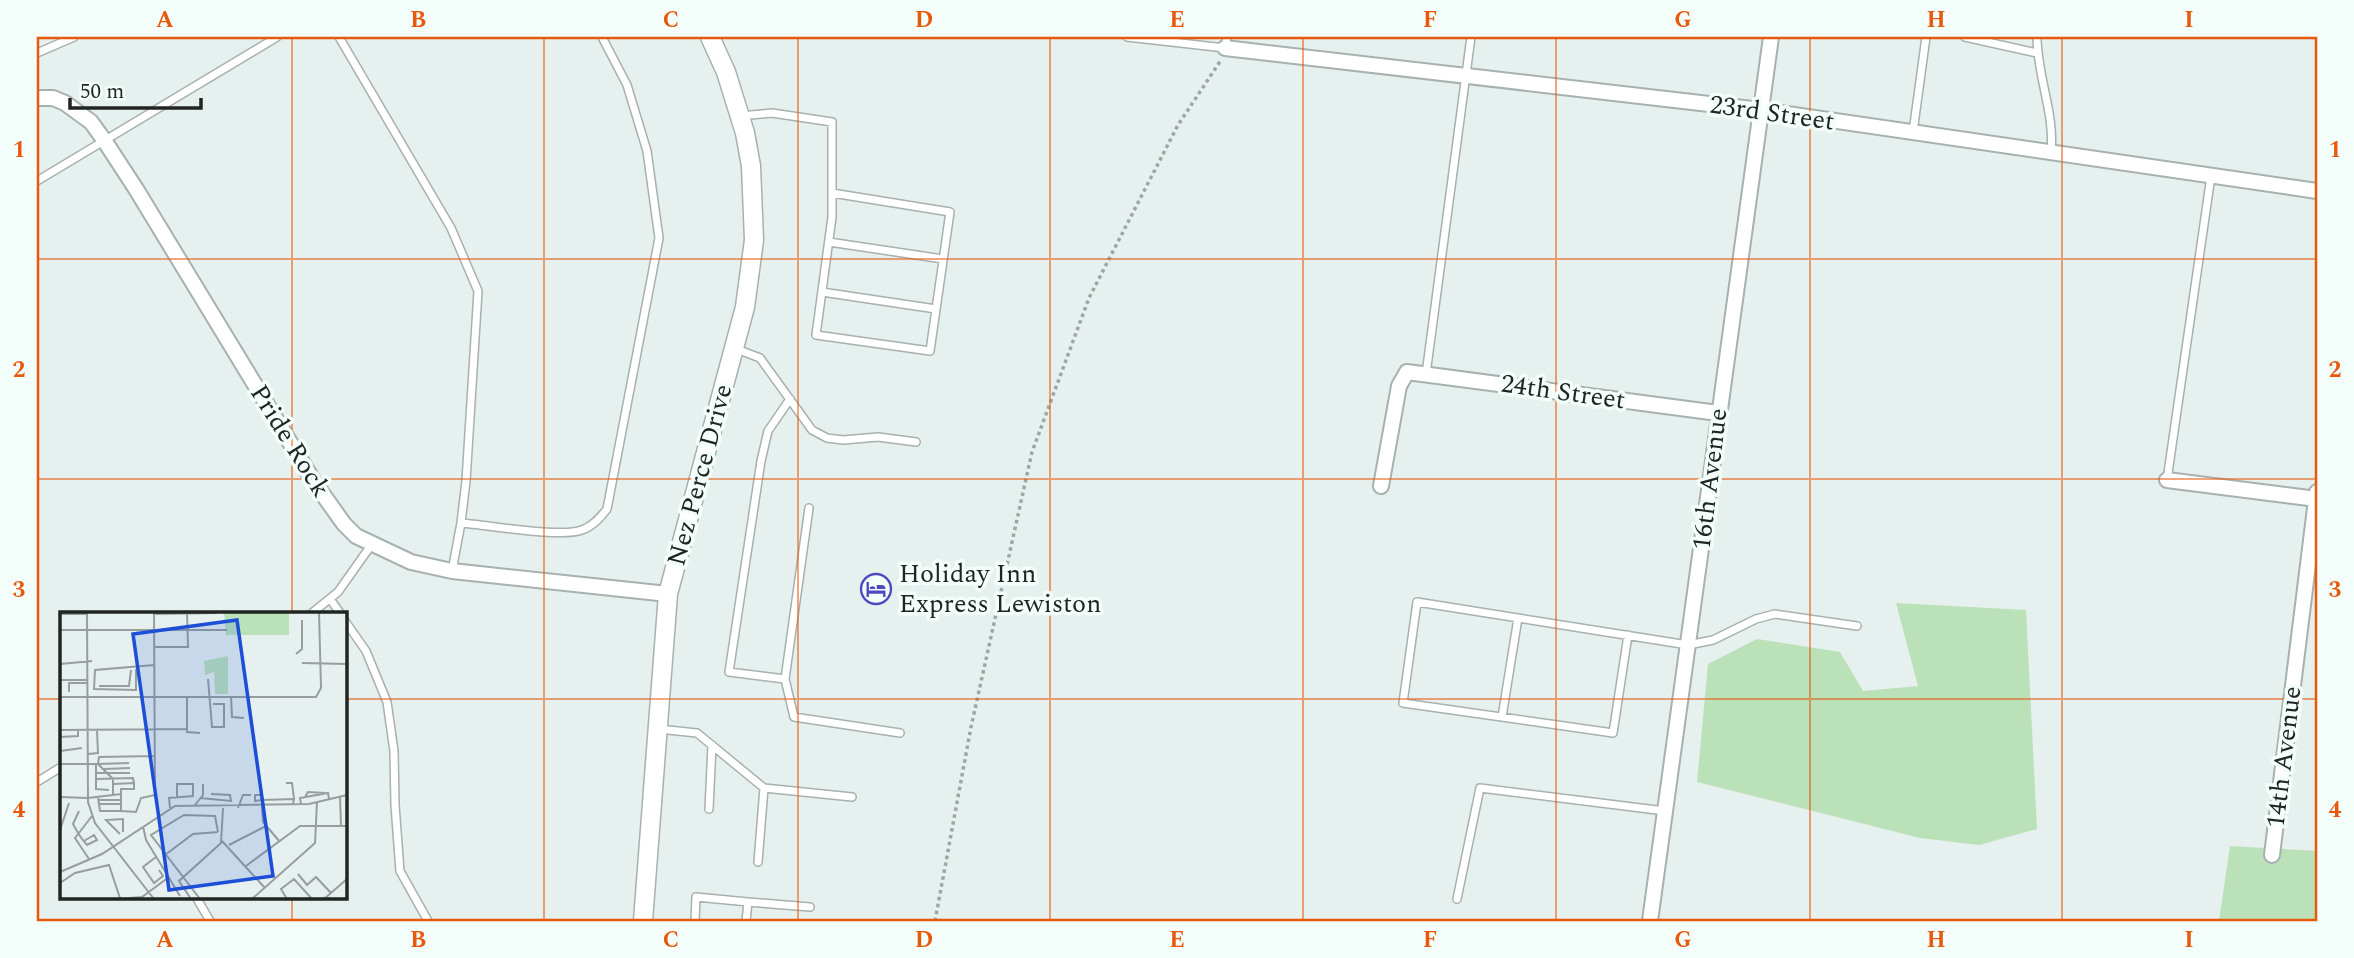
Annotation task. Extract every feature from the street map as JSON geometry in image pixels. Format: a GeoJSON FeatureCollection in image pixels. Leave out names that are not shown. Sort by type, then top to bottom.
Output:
{"type":"FeatureCollection","features":[{"type":"Feature","properties":{"kind":"street","name":"Nez Perce Drive"},"geometry":{"type":"LineString","coordinates":[[643,921],[668,594],[746,307],[754,240],[751,166],[740,116],[726,72],[710,37]]}},
{"type":"Feature","properties":{"kind":"street","name":"16th Avenue"},"geometry":{"type":"LineString","coordinates":[[1650,921],[1771,37]]}},
{"type":"Feature","properties":{"kind":"street","name":"23rd Street"},"geometry":{"type":"LineString","coordinates":[[1226,42],[1466,75],[1761,110],[2317,191]]}},
{"type":"Feature","properties":{"kind":"street","name":"Pride Rock"},"geometry":{"type":"LineString","coordinates":[[37,98],[53,98],[65,103],[91,122],[136,189],[314,482],[344,524],[356,536],[411,562],[452,571],[668,594]]}},
{"type":"Feature","properties":{"kind":"street","name":"24th Street"},"geometry":{"type":"LineString","coordinates":[[1381,486],[1399,386],[1407,372],[1718,414]]}},
{"type":"Feature","properties":{"kind":"street"},"geometry":{"type":"LineString","coordinates":[[2167,480],[2317,497]]}},
{"type":"Feature","properties":{"kind":"street","name":"14th Avenue"},"geometry":{"type":"LineString","coordinates":[[2272,855],[2317,497]]}},
{"type":"Feature","properties":{"kind":"lane"},"geometry":{"type":"LineString","coordinates":[[37,53],[74,37]]}},
{"type":"Feature","properties":{"kind":"lane"},"geometry":{"type":"LineString","coordinates":[[37,181],[276,37]]}},
{"type":"Feature","properties":{"kind":"lane"},"geometry":{"type":"LineString","coordinates":[[339,37],[451,228],[478,291],[461,523],[452,571]]}},
{"type":"Feature","properties":{"kind":"lane"},"geometry":{"type":"LineString","coordinates":[[461,523],[561,533],[579,532],[599,520],[607,509],[660,238],[647,151],[627,85],[602,37]]}},
{"type":"Feature","properties":{"kind":"lane"},"geometry":{"type":"LineString","coordinates":[[1127,37],[1226,42]]}},
{"type":"Feature","properties":{"kind":"lane"},"geometry":{"type":"LineString","coordinates":[[1426,374],[1471,37]]}},
{"type":"Feature","properties":{"kind":"lane"},"geometry":{"type":"LineString","coordinates":[[1913,132],[1926,37]]}},
{"type":"Feature","properties":{"kind":"lane"},"geometry":{"type":"LineString","coordinates":[[1965,37],[2037,53]]}},
{"type":"Feature","properties":{"kind":"lane"},"geometry":{"type":"LineString","coordinates":[[2037,37],[2044,97],[2052,125],[2051,152]]}},
{"type":"Feature","properties":{"kind":"lane"},"geometry":{"type":"LineString","coordinates":[[740,116],[772,113],[832,122],[829,242],[816,335],[930,351],[950,212],[832,193]]}},
{"type":"Feature","properties":{"kind":"lane"},"geometry":{"type":"LineString","coordinates":[[2167,480],[2211,175]]}},
{"type":"Feature","properties":{"kind":"lane"},"geometry":{"type":"LineString","coordinates":[[829,242],[943,259]]}},
{"type":"Feature","properties":{"kind":"lane"},"geometry":{"type":"LineString","coordinates":[[822,292],[936,309]]}},
{"type":"Feature","properties":{"kind":"lane"},"geometry":{"type":"LineString","coordinates":[[734,348],[760,358],[812,430],[827,438],[843,440],[878,437],[916,442]]}},
{"type":"Feature","properties":{"kind":"lane"},"geometry":{"type":"LineString","coordinates":[[785,680],[729,672],[761,461],[768,430],[789,399]]}},
{"type":"Feature","properties":{"kind":"lane"},"geometry":{"type":"LineString","coordinates":[[809,508],[785,680],[794,718],[900,733]]}},
{"type":"Feature","properties":{"kind":"lane"},"geometry":{"type":"LineString","coordinates":[[313,612],[338,592],[372,544]]}},
{"type":"Feature","properties":{"kind":"lane"},"geometry":{"type":"LineString","coordinates":[[330,599],[339,612]]}},
{"type":"Feature","properties":{"kind":"lane"},"geometry":{"type":"LineString","coordinates":[[1628,635],[1613,733],[1403,703],[1417,602],[1628,635],[1688,645],[1713,640],[1756,619],[1775,614],[1857,626]]}},
{"type":"Feature","properties":{"kind":"lane"},"geometry":{"type":"LineString","coordinates":[[1502,717],[1518,618]]}},
{"type":"Feature","properties":{"kind":"lane"},"geometry":{"type":"LineString","coordinates":[[346,622],[366,651],[387,702],[394,751],[400,871],[428,921]]}},
{"type":"Feature","properties":{"kind":"lane"},"geometry":{"type":"LineString","coordinates":[[658,729],[697,733],[764,788],[852,797]]}},
{"type":"Feature","properties":{"kind":"lane"},"geometry":{"type":"LineString","coordinates":[[709,808],[712,745]]}},
{"type":"Feature","properties":{"kind":"lane"},"geometry":{"type":"LineString","coordinates":[[37,782],[60,768]]}},
{"type":"Feature","properties":{"kind":"lane"},"geometry":{"type":"LineString","coordinates":[[758,862],[764,788]]}},
{"type":"Feature","properties":{"kind":"lane"},"geometry":{"type":"LineString","coordinates":[[1457,899],[1480,788],[1666,811]]}},
{"type":"Feature","properties":{"kind":"lane"},"geometry":{"type":"LineString","coordinates":[[695,921],[696,897],[810,907]]}},
{"type":"Feature","properties":{"kind":"lane"},"geometry":{"type":"LineString","coordinates":[[197,898],[210,921]]}},
{"type":"Feature","properties":{"kind":"lane"},"geometry":{"type":"LineString","coordinates":[[746,921],[748,902]]}},
{"type":"Feature","properties":{"kind":"path"},"geometry":{"type":"LineString","coordinates":[[934,921],[971,727],[1032,452],[1089,298],[1178,125],[1219,66],[1226,42]]}},
{"type":"Feature","properties":{"kind":"green space"},"geometry":{"type":"Polygon","coordinates":[[[1896,603],[2026,610],[2037,829],[1979,845],[1920,838],[1697,782],[1708,664],[1757,639],[1840,652],[1863,691],[1918,686],[1896,603]]]}},
{"type":"Feature","properties":{"kind":"green space"},"geometry":{"type":"Polygon","coordinates":[[[2230,846],[2317,851],[2317,921],[2219,921],[2230,846]]]}},
{"type":"Feature","properties":{"kind":"place","name":"Holiday Inn Express Lewiston"},"geometry":{"type":"Point","coordinates":[876,589]}}]}
